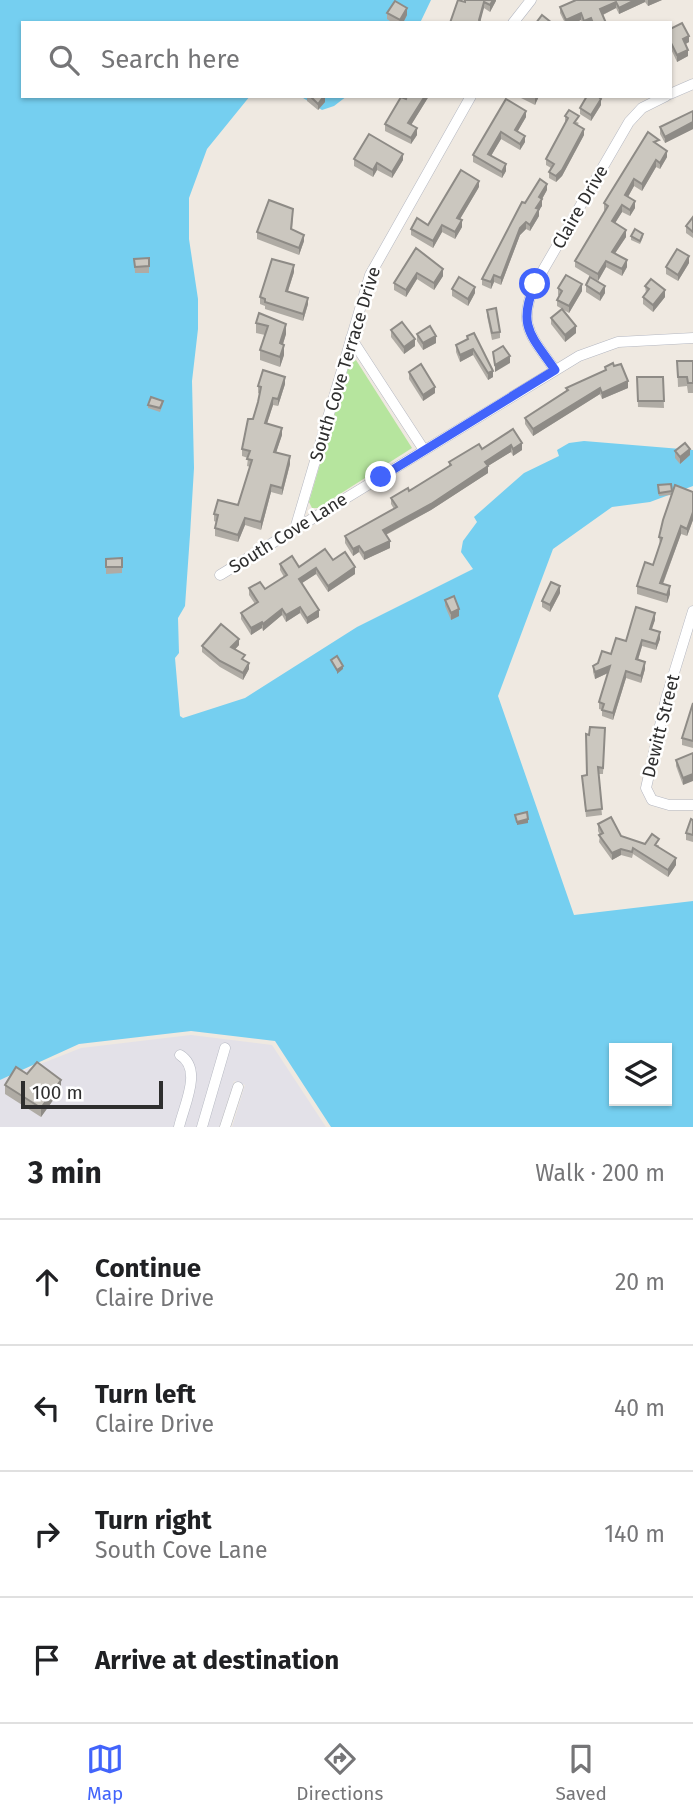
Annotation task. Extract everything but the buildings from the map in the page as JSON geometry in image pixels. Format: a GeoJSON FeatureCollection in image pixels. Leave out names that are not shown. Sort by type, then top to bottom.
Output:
{"type":"FeatureCollection","features":[{"type":"Feature","properties":{"kind":"street"},"geometry":{"type":"LineString","coordinates":[[515,21],[531,0]]}},
{"type":"Feature","properties":{"kind":"street","name":"Claire Drive"},"geometry":{"type":"LineString","coordinates":[[672,93],[693,83]]}},
{"type":"Feature","properties":{"kind":"street","name":"South Cove Terrace Drive"},"geometry":{"type":"LineString","coordinates":[[295,529],[374,268],[470,98]]}},
{"type":"Feature","properties":{"kind":"street","name":"Claire Drive"},"geometry":{"type":"LineString","coordinates":[[555,370],[531,335],[525,307],[535,284],[629,122],[642,108],[662,98]]}},
{"type":"Feature","properties":{"kind":"street"},"geometry":{"type":"LineString","coordinates":[[351,338],[424,450]]}},
{"type":"Feature","properties":{"kind":"street","name":"South Cove Lane"},"geometry":{"type":"LineString","coordinates":[[220,575],[585,352],[612,343],[693,338]]}},
{"type":"Feature","properties":{"kind":"street","name":"Dewitt Street"},"geometry":{"type":"LineString","coordinates":[[693,611],[646,777],[646,788],[652,800],[668,806],[693,804]]}},
{"type":"Feature","properties":{"kind":"street"},"geometry":{"type":"LineString","coordinates":[[202,1127],[225,1048]]}},
{"type":"Feature","properties":{"kind":"street"},"geometry":{"type":"LineString","coordinates":[[179,1127],[193,1071],[189,1060],[180,1055]]}},
{"type":"Feature","properties":{"kind":"street"},"geometry":{"type":"LineString","coordinates":[[225,1127],[238,1087]]}},
{"type":"Feature","properties":{"kind":"shaded area"},"geometry":{"type":"Polygon","coordinates":[[[191,1035],[272,1045],[326,1127],[232,1127],[245,1085],[234,1081],[219,1127],[0,1127],[0,1080],[81,1048],[191,1035]]]}},
{"type":"Feature","properties":{"kind":"green space"},"geometry":{"type":"Polygon","coordinates":[[[356,360],[412,448],[318,508],[312,508],[309,502],[349,365],[356,360]]]}},
{"type":"Feature","properties":{"kind":"water"},"geometry":{"type":"Polygon","coordinates":[[[0,0],[431,0],[421,21],[21,21],[21,98],[248,98],[207,149],[189,198],[189,239],[198,299],[198,329],[192,381],[194,468],[190,535],[185,606],[178,618],[179,653],[175,658],[180,716],[183,718],[245,698],[357,627],[473,569],[461,552],[463,541],[477,522],[474,517],[524,473],[559,456],[557,450],[569,443],[584,441],[693,450],[693,486],[650,502],[612,507],[553,549],[498,696],[574,915],[693,901],[693,1127],[331,1127],[275,1041],[191,1031],[79,1044],[0,1080],[0,0]]]}},
{"type":"Feature","properties":{"kind":"water"},"geometry":{"type":"Polygon","coordinates":[[[303,98],[344,98],[334,106],[322,110],[303,98]]]}},
{"type":"Feature","properties":{"kind":"route"},"geometry":{"type":"LineString","coordinates":[[381,477],[555,370],[531,335],[525,317],[525,307],[535,284]]}}]}
